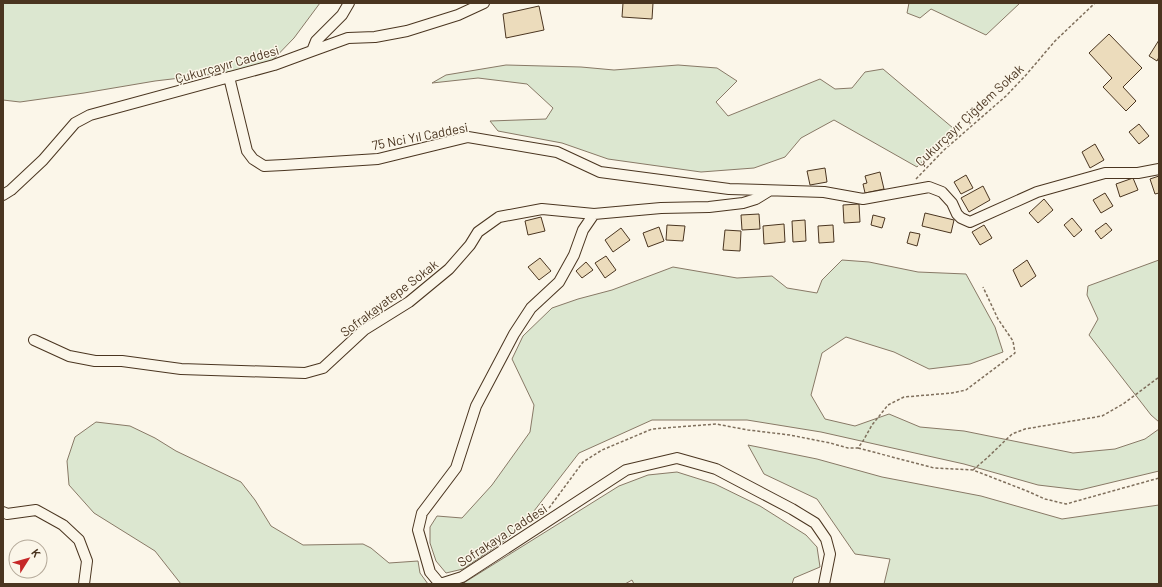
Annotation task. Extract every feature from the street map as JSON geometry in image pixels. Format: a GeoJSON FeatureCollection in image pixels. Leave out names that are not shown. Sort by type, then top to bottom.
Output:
{"type":"FeatureCollection","features":[{"type":"Feature","properties":{"kind":"street"},"geometry":{"type":"LineString","coordinates":[[312,51],[316,41],[342,15],[349,3]]}},
{"type":"Feature","properties":{"kind":"street","name":"Çukurçayır Caddesi"},"geometry":{"type":"LineString","coordinates":[[3,195],[11,190],[43,160],[75,123],[90,115],[274,65],[348,38],[375,37],[407,31],[458,15],[484,3]]}},
{"type":"Feature","properties":{"kind":"street","name":"75 Nci Yıl Caddesi"},"geometry":{"type":"LineString","coordinates":[[229,77],[247,151],[253,159],[264,166],[378,159],[468,137],[557,152],[600,172],[729,190],[824,192],[863,199],[929,187],[942,192],[952,203],[957,214],[961,218],[970,222],[1038,192],[1106,173],[1138,173],[1159,169]]}},
{"type":"Feature","properties":{"kind":"street","name":"Sofrakayatepe Sokak"},"geometry":{"type":"LineString","coordinates":[[34,340],[69,356],[96,361],[122,361],[181,369],[305,373],[323,368],[364,330],[408,302],[449,269],[470,245],[478,232],[498,217],[542,209],[594,214],[661,208],[709,207],[744,203],[769,191]]}},
{"type":"Feature","properties":{"kind":"street","name":"Sofrakaya Caddesi"},"geometry":{"type":"LineString","coordinates":[[594,214],[583,230],[574,255],[559,282],[531,308],[514,334],[476,406],[456,468],[422,513],[418,530],[430,572],[440,584],[462,577],[626,470],[677,458],[716,469],[792,509],[815,523],[826,539],[830,554],[824,584]]}},
{"type":"Feature","properties":{"kind":"street"},"geometry":{"type":"LineString","coordinates":[[3,512],[8,514],[36,510],[63,525],[79,540],[86,560],[84,584]]}},
{"type":"Feature","properties":{"kind":"path","name":"Çukurçayır Çiğdem Sokak"},"geometry":{"type":"LineString","coordinates":[[908,190],[920,174],[944,150],[1006,96],[1055,41],[1095,3]]}},
{"type":"Feature","properties":{"kind":"path"},"geometry":{"type":"LineString","coordinates":[[858,448],[872,425],[888,406],[904,397],[952,393],[966,390],[1015,353],[1013,341],[998,319],[982,287]]}},
{"type":"Feature","properties":{"kind":"path"},"geometry":{"type":"LineString","coordinates":[[973,470],[1012,434],[1025,429],[1102,416],[1123,404],[1159,377]]}},
{"type":"Feature","properties":{"kind":"path"},"geometry":{"type":"LineString","coordinates":[[547,512],[584,462],[602,450],[652,429],[716,424],[748,430],[790,435],[848,448],[858,448],[934,468],[973,470],[1045,499],[1066,504],[1159,478]]}},
{"type":"Feature","properties":{"kind":"green space"},"geometry":{"type":"Polygon","coordinates":[[[3,3],[320,3],[294,38],[265,68],[155,81],[20,102],[3,100],[3,3]]]}},
{"type":"Feature","properties":{"kind":"green space"},"geometry":{"type":"Polygon","coordinates":[[[909,3],[1020,3],[986,35],[931,9],[920,18],[907,13],[909,3]]]}},
{"type":"Feature","properties":{"kind":"green space"},"geometry":{"type":"Polygon","coordinates":[[[506,65],[581,67],[614,70],[678,65],[717,68],[737,81],[716,102],[728,116],[820,79],[835,89],[852,88],[865,72],[883,69],[953,128],[917,167],[834,120],[801,138],[785,157],[754,168],[701,172],[608,159],[562,143],[498,131],[490,121],[546,119],[553,108],[527,84],[478,78],[432,83],[446,75],[506,65]]]}},
{"type":"Feature","properties":{"kind":"green space"},"geometry":{"type":"Polygon","coordinates":[[[842,260],[869,262],[918,272],[966,274],[995,327],[1003,352],[970,364],[929,369],[894,352],[846,337],[822,353],[811,395],[825,419],[855,426],[889,414],[920,427],[964,431],[1073,453],[1115,449],[1145,439],[1159,429],[1159,471],[1080,490],[1038,485],[964,464],[821,432],[747,420],[652,420],[579,453],[534,511],[507,539],[463,569],[446,573],[436,561],[430,543],[430,527],[437,516],[462,518],[492,485],[530,432],[534,405],[512,359],[523,336],[552,308],[612,290],[673,267],[737,278],[772,276],[787,288],[817,293],[822,280],[842,260]]]}},
{"type":"Feature","properties":{"kind":"green space"},"geometry":{"type":"Polygon","coordinates":[[[1159,260],[1159,422],[1151,415],[1089,335],[1098,319],[1087,295],[1088,286],[1159,260]]]}},
{"type":"Feature","properties":{"kind":"green space"},"geometry":{"type":"Polygon","coordinates":[[[96,422],[130,426],[155,438],[176,451],[241,482],[255,500],[271,526],[303,545],[363,544],[371,548],[389,563],[418,561],[420,573],[428,584],[181,584],[155,551],[94,513],[69,485],[67,461],[75,437],[96,422]]]}},
{"type":"Feature","properties":{"kind":"green space"},"geometry":{"type":"Polygon","coordinates":[[[748,445],[817,459],[882,477],[981,496],[1062,519],[1159,505],[1159,584],[884,584],[890,559],[855,554],[817,499],[764,474],[748,445]]]}},
{"type":"Feature","properties":{"kind":"green space"},"geometry":{"type":"Polygon","coordinates":[[[677,472],[715,484],[760,506],[806,535],[817,547],[820,567],[794,578],[792,584],[634,584],[632,580],[625,584],[462,584],[619,486],[648,475],[677,472]]]}},
{"type":"Feature","properties":{"kind":"building"},"geometry":{"type":"Polygon","coordinates":[[[623,3],[653,3],[652,19],[622,17],[623,3]]]}},
{"type":"Feature","properties":{"kind":"building"},"geometry":{"type":"Polygon","coordinates":[[[539,6],[544,30],[506,38],[503,14],[539,6]]]}},
{"type":"Feature","properties":{"kind":"building"},"geometry":{"type":"Polygon","coordinates":[[[1109,34],[1142,68],[1123,87],[1136,101],[1126,111],[1103,87],[1112,78],[1089,53],[1109,34]]]}},
{"type":"Feature","properties":{"kind":"building"},"geometry":{"type":"Polygon","coordinates":[[[1159,40],[1159,57],[1157,61],[1149,56],[1159,40]]]}},
{"type":"Feature","properties":{"kind":"building"},"geometry":{"type":"Polygon","coordinates":[[[1139,124],[1149,136],[1139,144],[1129,132],[1139,124]]]}},
{"type":"Feature","properties":{"kind":"building"},"geometry":{"type":"Polygon","coordinates":[[[1095,144],[1104,160],[1090,168],[1082,152],[1095,144]]]}},
{"type":"Feature","properties":{"kind":"building"},"geometry":{"type":"Polygon","coordinates":[[[825,168],[827,182],[810,185],[807,171],[825,168]]]}},
{"type":"Feature","properties":{"kind":"building"},"geometry":{"type":"Polygon","coordinates":[[[880,172],[884,189],[865,193],[863,184],[867,183],[865,176],[880,172]]]}},
{"type":"Feature","properties":{"kind":"building"},"geometry":{"type":"Polygon","coordinates":[[[966,175],[973,188],[961,194],[954,182],[966,175]]]}},
{"type":"Feature","properties":{"kind":"building"},"geometry":{"type":"Polygon","coordinates":[[[1159,176],[1159,193],[1155,194],[1150,179],[1159,176]]]}},
{"type":"Feature","properties":{"kind":"building"},"geometry":{"type":"Polygon","coordinates":[[[1133,178],[1138,190],[1120,197],[1116,184],[1133,178]]]}},
{"type":"Feature","properties":{"kind":"building"},"geometry":{"type":"Polygon","coordinates":[[[983,186],[990,200],[969,212],[961,198],[983,186]]]}},
{"type":"Feature","properties":{"kind":"building"},"geometry":{"type":"Polygon","coordinates":[[[1105,193],[1113,206],[1101,213],[1093,200],[1105,193]]]}},
{"type":"Feature","properties":{"kind":"building"},"geometry":{"type":"Polygon","coordinates":[[[1044,199],[1053,210],[1038,223],[1029,213],[1044,199]]]}},
{"type":"Feature","properties":{"kind":"building"},"geometry":{"type":"Polygon","coordinates":[[[859,204],[860,222],[844,223],[843,205],[859,204]]]}},
{"type":"Feature","properties":{"kind":"building"},"geometry":{"type":"Polygon","coordinates":[[[925,213],[954,220],[951,233],[922,226],[925,213]]]}},
{"type":"Feature","properties":{"kind":"building"},"geometry":{"type":"Polygon","coordinates":[[[759,214],[760,229],[742,230],[741,215],[759,214]]]}},
{"type":"Feature","properties":{"kind":"building"},"geometry":{"type":"Polygon","coordinates":[[[873,215],[885,218],[882,228],[871,225],[873,215]]]}},
{"type":"Feature","properties":{"kind":"building"},"geometry":{"type":"Polygon","coordinates":[[[541,217],[545,231],[528,235],[525,221],[541,217]]]}},
{"type":"Feature","properties":{"kind":"building"},"geometry":{"type":"Polygon","coordinates":[[[1072,218],[1082,230],[1074,237],[1064,225],[1072,218]]]}},
{"type":"Feature","properties":{"kind":"building"},"geometry":{"type":"Polygon","coordinates":[[[805,220],[806,241],[793,242],[792,221],[805,220]]]}},
{"type":"Feature","properties":{"kind":"building"},"geometry":{"type":"Polygon","coordinates":[[[1106,223],[1112,230],[1101,239],[1095,231],[1106,223]]]}},
{"type":"Feature","properties":{"kind":"building"},"geometry":{"type":"Polygon","coordinates":[[[784,224],[785,242],[764,244],[763,226],[784,224]]]}},
{"type":"Feature","properties":{"kind":"building"},"geometry":{"type":"Polygon","coordinates":[[[667,225],[685,226],[683,241],[666,240],[667,225]]]}},
{"type":"Feature","properties":{"kind":"building"},"geometry":{"type":"Polygon","coordinates":[[[833,225],[834,242],[819,243],[818,226],[833,225]]]}},
{"type":"Feature","properties":{"kind":"building"},"geometry":{"type":"Polygon","coordinates":[[[984,225],[992,238],[980,245],[972,232],[984,225]]]}},
{"type":"Feature","properties":{"kind":"building"},"geometry":{"type":"Polygon","coordinates":[[[659,227],[664,241],[648,247],[643,233],[659,227]]]}},
{"type":"Feature","properties":{"kind":"building"},"geometry":{"type":"Polygon","coordinates":[[[621,228],[630,240],[613,252],[605,240],[621,228]]]}},
{"type":"Feature","properties":{"kind":"building"},"geometry":{"type":"Polygon","coordinates":[[[725,230],[741,231],[740,251],[723,250],[725,230]]]}},
{"type":"Feature","properties":{"kind":"building"},"geometry":{"type":"Polygon","coordinates":[[[910,232],[920,234],[917,246],[907,243],[910,232]]]}},
{"type":"Feature","properties":{"kind":"building"},"geometry":{"type":"Polygon","coordinates":[[[606,256],[616,270],[605,278],[595,263],[606,256]]]}},
{"type":"Feature","properties":{"kind":"building"},"geometry":{"type":"Polygon","coordinates":[[[540,258],[551,271],[539,280],[528,267],[540,258]]]}},
{"type":"Feature","properties":{"kind":"building"},"geometry":{"type":"Polygon","coordinates":[[[1027,260],[1036,276],[1021,287],[1013,270],[1027,260]]]}},
{"type":"Feature","properties":{"kind":"building"},"geometry":{"type":"Polygon","coordinates":[[[586,262],[593,270],[582,278],[576,271],[586,262]]]}}]}
